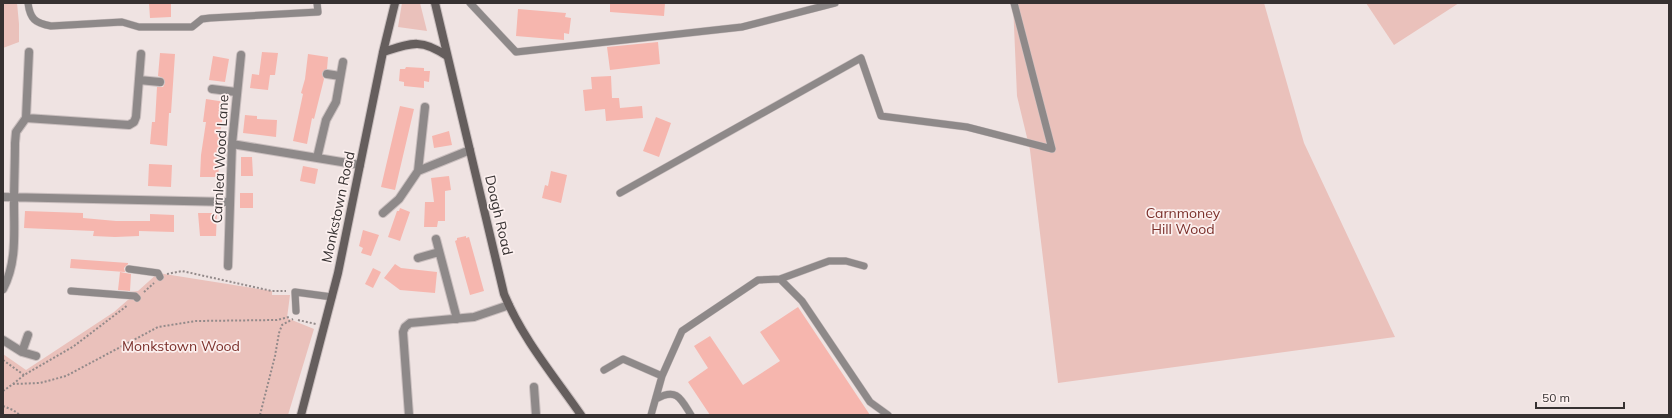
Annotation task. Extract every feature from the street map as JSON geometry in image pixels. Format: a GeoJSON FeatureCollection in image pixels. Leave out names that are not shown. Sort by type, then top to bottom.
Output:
{"type":"FeatureCollection","features":[{"type":"Feature","properties":{"kind":"street","name":"Monkstown Road"},"geometry":{"type":"LineString","coordinates":[[301,415],[332,297],[383,52],[395,3]]}},
{"type":"Feature","properties":{"kind":"street","name":"Doagh Road"},"geometry":{"type":"LineString","coordinates":[[435,3],[499,273],[509,305],[533,346],[581,415]]}},
{"type":"Feature","properties":{"kind":"street"},"geometry":{"type":"LineString","coordinates":[[383,52],[405,44],[424,44],[438,49],[447,56]]}},
{"type":"Feature","properties":{"kind":"street"},"geometry":{"type":"LineString","coordinates":[[3,289],[7,282],[12,263],[14,244],[15,143],[16,132],[26,118],[29,52]]}},
{"type":"Feature","properties":{"kind":"street"},"geometry":{"type":"LineString","coordinates":[[26,118],[129,125],[134,122],[136,117],[141,54]]}},
{"type":"Feature","properties":{"kind":"street","name":"Carnlea Wood Lane"},"geometry":{"type":"LineString","coordinates":[[228,266],[232,144],[236,92],[241,55]]}},
{"type":"Feature","properties":{"kind":"street"},"geometry":{"type":"LineString","coordinates":[[317,158],[326,120],[336,102],[343,62]]}},
{"type":"Feature","properties":{"kind":"street"},"geometry":{"type":"LineString","coordinates":[[327,74],[340,76]]}},
{"type":"Feature","properties":{"kind":"street"},"geometry":{"type":"LineString","coordinates":[[139,80],[160,82]]}},
{"type":"Feature","properties":{"kind":"street"},"geometry":{"type":"LineString","coordinates":[[212,89],[236,92]]}},
{"type":"Feature","properties":{"kind":"street"},"geometry":{"type":"LineString","coordinates":[[383,213],[399,199],[418,171],[425,107]]}},
{"type":"Feature","properties":{"kind":"street"},"geometry":{"type":"LineString","coordinates":[[232,144],[360,165]]}},
{"type":"Feature","properties":{"kind":"street"},"geometry":{"type":"LineString","coordinates":[[418,171],[470,150]]}},
{"type":"Feature","properties":{"kind":"street"},"geometry":{"type":"LineString","coordinates":[[3,197],[229,202]]}},
{"type":"Feature","properties":{"kind":"street"},"geometry":{"type":"LineString","coordinates":[[436,239],[458,319]]}},
{"type":"Feature","properties":{"kind":"street"},"geometry":{"type":"LineString","coordinates":[[418,258],[439,252]]}},
{"type":"Feature","properties":{"kind":"street"},"geometry":{"type":"LineString","coordinates":[[410,415],[403,332],[405,327],[410,323],[474,317],[509,305]]}},
{"type":"Feature","properties":{"kind":"street"},"geometry":{"type":"LineString","coordinates":[[22,352],[28,335]]}},
{"type":"Feature","properties":{"kind":"street"},"geometry":{"type":"LineString","coordinates":[[3,340],[22,352],[36,356]]}},
{"type":"Feature","properties":{"kind":"street"},"geometry":{"type":"LineString","coordinates":[[534,387],[536,415]]}},
{"type":"Feature","properties":{"kind":"lane"},"geometry":{"type":"LineString","coordinates":[[28,3],[31,16],[40,24],[51,26],[122,22],[139,27],[192,27],[202,19],[210,18],[318,12],[317,3]]}},
{"type":"Feature","properties":{"kind":"lane"},"geometry":{"type":"LineString","coordinates":[[470,3],[516,52],[742,27],[835,3]]}},
{"type":"Feature","properties":{"kind":"lane"},"geometry":{"type":"LineString","coordinates":[[620,193],[861,58],[881,116],[967,126],[1052,149],[1014,3]]}},
{"type":"Feature","properties":{"kind":"lane"},"geometry":{"type":"LineString","coordinates":[[651,415],[662,376],[682,331],[758,280],[780,279],[829,260],[846,261],[864,266]]}},
{"type":"Feature","properties":{"kind":"lane"},"geometry":{"type":"LineString","coordinates":[[129,269],[158,272],[160,277]]}},
{"type":"Feature","properties":{"kind":"lane"},"geometry":{"type":"LineString","coordinates":[[780,279],[802,301],[870,402],[888,415]]}},
{"type":"Feature","properties":{"kind":"lane"},"geometry":{"type":"LineString","coordinates":[[71,291],[135,296],[137,298]]}},
{"type":"Feature","properties":{"kind":"lane"},"geometry":{"type":"LineString","coordinates":[[296,311],[295,292],[332,297]]}},
{"type":"Feature","properties":{"kind":"lane"},"geometry":{"type":"LineString","coordinates":[[604,370],[623,359],[662,376]]}},
{"type":"Feature","properties":{"kind":"lane"},"geometry":{"type":"LineString","coordinates":[[656,399],[664,394],[672,393],[680,398],[691,415]]}},
{"type":"Feature","properties":{"kind":"path"},"geometry":{"type":"LineString","coordinates":[[3,391],[24,375],[74,346],[113,319],[160,277],[171,272],[182,271],[272,291],[295,292]]}},
{"type":"Feature","properties":{"kind":"path"},"geometry":{"type":"LineString","coordinates":[[260,415],[275,356],[279,333],[282,325],[293,319],[296,311]]}},
{"type":"Feature","properties":{"kind":"path"},"geometry":{"type":"LineString","coordinates":[[14,384],[40,383],[66,376],[158,326],[196,321],[277,320],[287,318],[296,311]]}},
{"type":"Feature","properties":{"kind":"path"},"geometry":{"type":"LineString","coordinates":[[293,319],[324,326]]}},
{"type":"Feature","properties":{"kind":"path"},"geometry":{"type":"LineString","coordinates":[[3,360],[24,375]]}},
{"type":"Feature","properties":{"kind":"path"},"geometry":{"type":"LineString","coordinates":[[3,406],[20,415]]}},
{"type":"Feature","properties":{"kind":"green space"},"geometry":{"type":"Polygon","coordinates":[[[3,3],[17,3],[19,42],[3,48],[3,3]]]}},
{"type":"Feature","properties":{"kind":"green space"},"geometry":{"type":"Polygon","coordinates":[[[402,3],[420,3],[427,31],[398,27],[402,3]]]}},
{"type":"Feature","properties":{"kind":"green space","name":"Carnmoney Hill Wood"},"geometry":{"type":"Polygon","coordinates":[[[1013,3],[1264,3],[1304,143],[1395,337],[1058,383],[1030,150],[1017,96],[1013,3]]]}},
{"type":"Feature","properties":{"kind":"green space"},"geometry":{"type":"Polygon","coordinates":[[[1366,3],[1459,3],[1394,45],[1366,3]]]}},
{"type":"Feature","properties":{"kind":"green space","name":"Monkstown Wood"},"geometry":{"type":"Polygon","coordinates":[[[158,273],[272,291],[272,295],[290,295],[287,318],[314,329],[288,415],[3,415],[3,354],[26,370],[114,312],[129,299],[130,292],[138,291],[158,273]]]}},
{"type":"Feature","properties":{"kind":"building"},"geometry":{"type":"Polygon","coordinates":[[[149,3],[171,3],[171,17],[150,18],[149,3]]]}},
{"type":"Feature","properties":{"kind":"building"},"geometry":{"type":"Polygon","coordinates":[[[610,3],[665,3],[664,16],[610,12],[610,3]]]}},
{"type":"Feature","properties":{"kind":"building"},"geometry":{"type":"Polygon","coordinates":[[[518,9],[566,13],[565,17],[571,18],[569,34],[564,33],[564,40],[516,36],[518,9]]]}},
{"type":"Feature","properties":{"kind":"building"},"geometry":{"type":"Polygon","coordinates":[[[658,42],[660,64],[610,70],[607,47],[658,42]]]}},
{"type":"Feature","properties":{"kind":"building"},"geometry":{"type":"Polygon","coordinates":[[[262,52],[278,53],[275,75],[270,75],[268,90],[250,88],[252,74],[259,75],[262,52]]]}},
{"type":"Feature","properties":{"kind":"building"},"geometry":{"type":"Polygon","coordinates":[[[160,53],[175,54],[167,146],[150,144],[152,122],[155,122],[157,87],[163,87],[165,83],[163,78],[158,76],[160,53]]]}},
{"type":"Feature","properties":{"kind":"building"},"geometry":{"type":"Polygon","coordinates":[[[308,54],[328,57],[327,69],[322,73],[324,79],[314,119],[312,118],[307,144],[293,141],[303,94],[301,93],[305,79],[308,54]]]}},
{"type":"Feature","properties":{"kind":"building"},"geometry":{"type":"Polygon","coordinates":[[[213,56],[229,59],[225,82],[209,80],[213,56]]]}},
{"type":"Feature","properties":{"kind":"building"},"geometry":{"type":"Polygon","coordinates":[[[406,67],[424,68],[424,71],[430,71],[429,82],[424,81],[424,88],[404,86],[404,82],[399,81],[400,69],[405,69],[406,67]]]}},
{"type":"Feature","properties":{"kind":"building"},"geometry":{"type":"Polygon","coordinates":[[[611,76],[612,98],[619,98],[620,108],[642,106],[643,118],[606,121],[605,109],[585,111],[583,90],[592,89],[591,77],[611,76]]]}},
{"type":"Feature","properties":{"kind":"building"},"geometry":{"type":"Polygon","coordinates":[[[206,99],[225,102],[220,134],[223,135],[218,177],[200,177],[201,155],[206,122],[203,122],[206,99]]]}},
{"type":"Feature","properties":{"kind":"building"},"geometry":{"type":"Polygon","coordinates":[[[400,106],[414,109],[395,190],[381,187],[400,106]]]}},
{"type":"Feature","properties":{"kind":"building"},"geometry":{"type":"Polygon","coordinates":[[[245,115],[257,116],[257,119],[277,120],[276,137],[243,133],[245,115]]]}},
{"type":"Feature","properties":{"kind":"building"},"geometry":{"type":"Polygon","coordinates":[[[656,117],[671,123],[659,157],[643,151],[656,117]]]}},
{"type":"Feature","properties":{"kind":"building"},"geometry":{"type":"Polygon","coordinates":[[[449,131],[452,145],[434,148],[432,136],[449,131]]]}},
{"type":"Feature","properties":{"kind":"building"},"geometry":{"type":"Polygon","coordinates":[[[241,157],[252,157],[253,176],[241,176],[241,157]]]}},
{"type":"Feature","properties":{"kind":"building"},"geometry":{"type":"Polygon","coordinates":[[[149,164],[172,165],[171,187],[148,186],[149,164]]]}},
{"type":"Feature","properties":{"kind":"building"},"geometry":{"type":"Polygon","coordinates":[[[303,166],[318,169],[315,184],[300,181],[303,166]]]}},
{"type":"Feature","properties":{"kind":"building"},"geometry":{"type":"Polygon","coordinates":[[[551,171],[567,175],[561,203],[542,198],[545,185],[548,186],[551,171]]]}},
{"type":"Feature","properties":{"kind":"building"},"geometry":{"type":"Polygon","coordinates":[[[449,176],[451,190],[445,191],[445,221],[438,221],[437,227],[424,227],[425,202],[434,202],[431,178],[449,176]]]}},
{"type":"Feature","properties":{"kind":"building"},"geometry":{"type":"Polygon","coordinates":[[[240,193],[253,193],[253,208],[240,208],[240,193]]]}},
{"type":"Feature","properties":{"kind":"building"},"geometry":{"type":"Polygon","coordinates":[[[400,208],[410,212],[400,241],[388,237],[397,211],[399,211],[400,208]]]}},
{"type":"Feature","properties":{"kind":"building"},"geometry":{"type":"Polygon","coordinates":[[[25,211],[83,213],[83,218],[116,221],[150,221],[150,214],[174,215],[174,232],[139,231],[139,236],[115,237],[93,236],[94,231],[24,228],[25,211]]]}},
{"type":"Feature","properties":{"kind":"building"},"geometry":{"type":"Polygon","coordinates":[[[198,213],[217,213],[216,236],[200,236],[198,213]]]}},
{"type":"Feature","properties":{"kind":"building"},"geometry":{"type":"Polygon","coordinates":[[[363,230],[379,235],[371,256],[361,253],[363,248],[359,246],[363,230]]]}},
{"type":"Feature","properties":{"kind":"building"},"geometry":{"type":"Polygon","coordinates":[[[466,236],[466,238],[469,237],[484,291],[470,295],[455,241],[457,238],[466,236]]]}},
{"type":"Feature","properties":{"kind":"building"},"geometry":{"type":"Polygon","coordinates":[[[71,259],[128,264],[124,268],[125,272],[70,268],[71,259]]]}},
{"type":"Feature","properties":{"kind":"building"},"geometry":{"type":"Polygon","coordinates":[[[395,264],[401,268],[437,272],[435,293],[400,290],[384,278],[395,264]]]}},
{"type":"Feature","properties":{"kind":"building"},"geometry":{"type":"Polygon","coordinates":[[[373,268],[381,272],[373,288],[365,284],[373,268]]]}},
{"type":"Feature","properties":{"kind":"building"},"geometry":{"type":"Polygon","coordinates":[[[120,272],[131,274],[130,291],[118,290],[120,272]]]}},
{"type":"Feature","properties":{"kind":"building"},"geometry":{"type":"Polygon","coordinates":[[[798,307],[870,415],[710,415],[688,382],[708,368],[694,346],[710,336],[743,385],[780,361],[760,332],[798,307]]]}}]}
